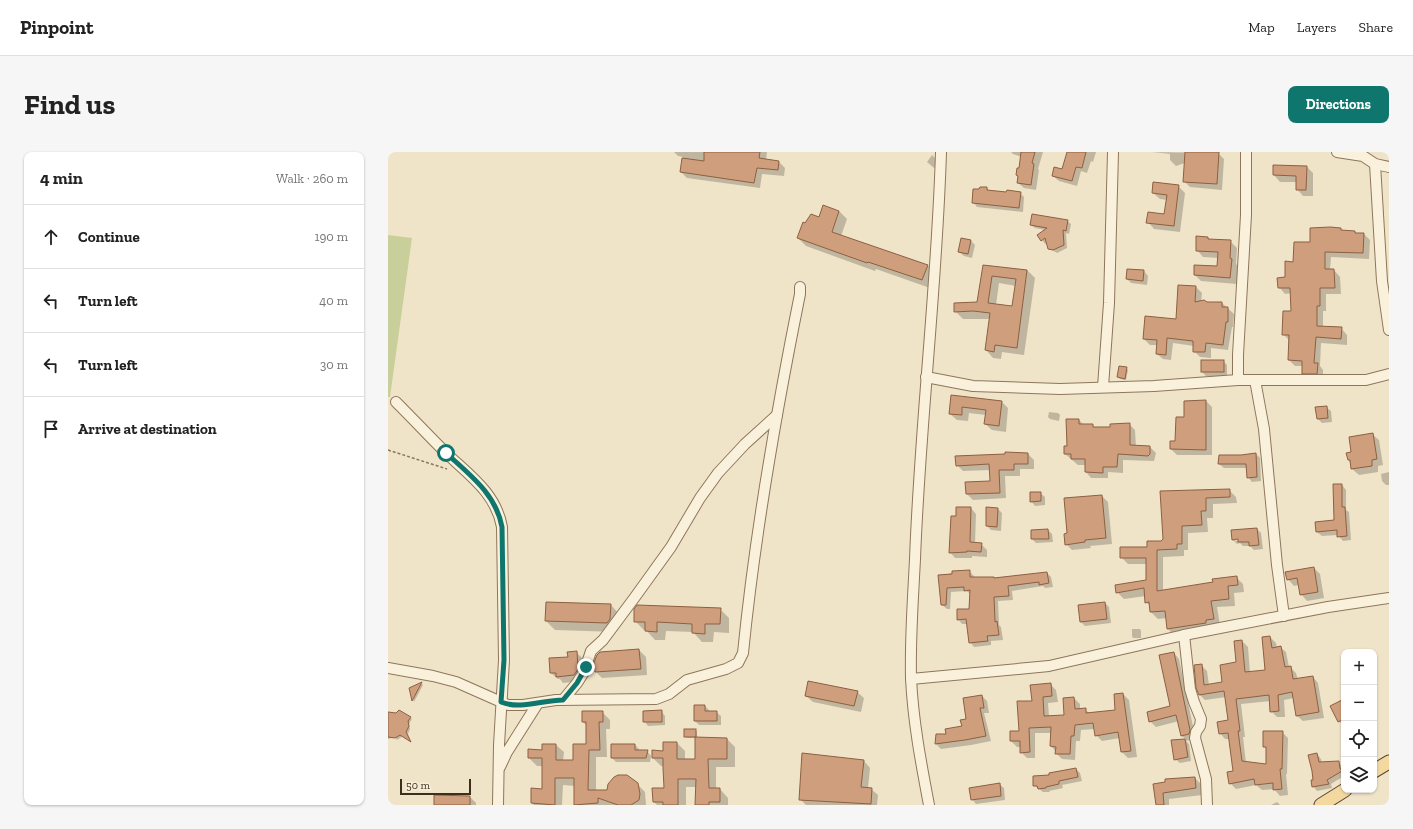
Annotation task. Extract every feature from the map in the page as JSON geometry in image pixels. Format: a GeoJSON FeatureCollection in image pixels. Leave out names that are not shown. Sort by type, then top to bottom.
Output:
{"type":"FeatureCollection","features":[{"type":"Feature","properties":{"kind":"main road"},"geometry":{"type":"LineString","coordinates":[[1377,769],[1389,762]]}},
{"type":"Feature","properties":{"kind":"main road"},"geometry":{"type":"LineString","coordinates":[[1321,805],[1341,792]]}},
{"type":"Feature","properties":{"kind":"street"},"geometry":{"type":"LineString","coordinates":[[929,805],[919,754],[912,679],[911,649],[917,502],[940,203],[941,152]]}},
{"type":"Feature","properties":{"kind":"street"},"geometry":{"type":"LineString","coordinates":[[1103,387],[1109,303],[1114,152]]}},
{"type":"Feature","properties":{"kind":"street"},"geometry":{"type":"LineString","coordinates":[[1238,380],[1238,355],[1246,215],[1246,152]]}},
{"type":"Feature","properties":{"kind":"street"},"geometry":{"type":"LineString","coordinates":[[1337,152],[1363,156],[1375,164],[1389,167]]}},
{"type":"Feature","properties":{"kind":"street"},"geometry":{"type":"LineString","coordinates":[[1375,164],[1382,281],[1389,330]]}},
{"type":"Feature","properties":{"kind":"street"},"geometry":{"type":"LineString","coordinates":[[388,668],[433,676],[456,682],[508,705],[515,706],[563,700],[656,699],[669,694],[687,680],[726,669],[738,663],[743,653],[758,524],[800,294],[800,287]]}},
{"type":"Feature","properties":{"kind":"street"},"geometry":{"type":"LineString","coordinates":[[926,377],[973,386],[1060,389],[1154,386],[1238,380],[1366,380],[1389,374]]}},
{"type":"Feature","properties":{"kind":"street"},"geometry":{"type":"LineString","coordinates":[[1255,380],[1264,429],[1277,565],[1284,616]]}},
{"type":"Feature","properties":{"kind":"street"},"geometry":{"type":"LineString","coordinates":[[396,402],[446,453],[480,484],[492,499],[499,514],[502,527],[504,660],[501,702],[498,805]]}},
{"type":"Feature","properties":{"kind":"street"},"geometry":{"type":"LineString","coordinates":[[563,700],[584,672],[591,650],[603,640],[636,596],[671,547],[700,498],[718,473],[741,448],[777,415]]}},
{"type":"Feature","properties":{"kind":"street"},"geometry":{"type":"LineString","coordinates":[[912,679],[1049,666],[1184,635],[1328,607],[1389,598]]}},
{"type":"Feature","properties":{"kind":"street"},"geometry":{"type":"LineString","coordinates":[[1184,635],[1190,689],[1201,719],[1195,738],[1206,779],[1207,805]]}},
{"type":"Feature","properties":{"kind":"street"},"geometry":{"type":"LineString","coordinates":[[499,770],[507,752],[538,703]]}},
{"type":"Feature","properties":{"kind":"path"},"geometry":{"type":"LineString","coordinates":[[388,450],[449,469]]}},
{"type":"Feature","properties":{"kind":"green space"},"geometry":{"type":"Polygon","coordinates":[[[388,235],[412,238],[390,397],[388,397],[388,235]]]}},
{"type":"Feature","properties":{"kind":"building"},"geometry":{"type":"Polygon","coordinates":[[[704,152],[760,152],[759,158],[779,161],[778,170],[757,168],[754,183],[680,172],[682,158],[704,161],[704,152]]]}},
{"type":"Feature","properties":{"kind":"building"},"geometry":{"type":"Polygon","coordinates":[[[1021,152],[1035,152],[1032,163],[1034,164],[1031,185],[1017,183],[1018,176],[1016,175],[1017,168],[1019,168],[1021,152]]]}},
{"type":"Feature","properties":{"kind":"building"},"geometry":{"type":"Polygon","coordinates":[[[1067,152],[1086,152],[1082,168],[1076,167],[1072,181],[1052,176],[1054,167],[1062,169],[1067,152]]]}},
{"type":"Feature","properties":{"kind":"building"},"geometry":{"type":"Polygon","coordinates":[[[1185,152],[1219,152],[1217,184],[1183,182],[1185,152]]]}},
{"type":"Feature","properties":{"kind":"building"},"geometry":{"type":"Polygon","coordinates":[[[1273,165],[1307,166],[1306,190],[1296,190],[1296,176],[1273,175],[1273,165]]]}},
{"type":"Feature","properties":{"kind":"building"},"geometry":{"type":"Polygon","coordinates":[[[1153,182],[1179,185],[1174,226],[1146,223],[1148,212],[1164,214],[1167,195],[1152,193],[1153,182]]]}},
{"type":"Feature","properties":{"kind":"building"},"geometry":{"type":"Polygon","coordinates":[[[980,187],[987,187],[987,190],[1021,192],[1019,208],[972,203],[973,189],[979,189],[980,187]]]}},
{"type":"Feature","properties":{"kind":"building"},"geometry":{"type":"Polygon","coordinates":[[[823,205],[839,211],[832,232],[928,265],[922,280],[868,262],[867,263],[797,238],[803,222],[805,223],[811,214],[819,217],[823,205]]]}},
{"type":"Feature","properties":{"kind":"building"},"geometry":{"type":"Polygon","coordinates":[[[1032,214],[1068,220],[1066,231],[1063,230],[1064,245],[1053,250],[1048,249],[1045,238],[1041,241],[1037,235],[1047,228],[1030,225],[1032,214]]]}},
{"type":"Feature","properties":{"kind":"building"},"geometry":{"type":"Polygon","coordinates":[[[1310,228],[1341,228],[1341,230],[1355,231],[1355,233],[1364,233],[1363,253],[1325,252],[1325,269],[1334,269],[1335,288],[1320,288],[1320,306],[1317,306],[1317,326],[1342,327],[1341,339],[1316,337],[1314,363],[1318,363],[1317,374],[1302,374],[1302,361],[1288,360],[1289,335],[1282,335],[1283,311],[1291,311],[1290,288],[1278,288],[1277,278],[1285,277],[1285,261],[1293,262],[1294,242],[1310,242],[1310,228]]]}},
{"type":"Feature","properties":{"kind":"building"},"geometry":{"type":"Polygon","coordinates":[[[1196,236],[1208,237],[1208,239],[1231,240],[1230,258],[1232,259],[1230,278],[1194,275],[1194,265],[1217,266],[1218,252],[1196,251],[1196,236]]]}},
{"type":"Feature","properties":{"kind":"building"},"geometry":{"type":"Polygon","coordinates":[[[961,238],[971,240],[968,254],[958,252],[961,238]]]}},
{"type":"Feature","properties":{"kind":"building"},"geometry":{"type":"Polygon","coordinates":[[[983,265],[1027,270],[1017,348],[995,345],[994,352],[985,350],[990,313],[973,311],[954,312],[954,303],[977,302],[983,265]],[[992,276],[988,303],[1012,306],[1016,279],[992,276]]]}},
{"type":"Feature","properties":{"kind":"building"},"geometry":{"type":"Polygon","coordinates":[[[1127,269],[1144,270],[1143,281],[1126,279],[1127,269]]]}},
{"type":"Feature","properties":{"kind":"building"},"geometry":{"type":"Polygon","coordinates":[[[1178,285],[1196,286],[1195,302],[1204,300],[1207,302],[1222,302],[1222,307],[1228,307],[1228,322],[1226,322],[1223,345],[1206,343],[1205,352],[1193,352],[1193,341],[1167,338],[1166,355],[1156,354],[1157,340],[1143,339],[1145,316],[1176,319],[1178,285]]]}},
{"type":"Feature","properties":{"kind":"building"},"geometry":{"type":"Polygon","coordinates":[[[1201,360],[1224,360],[1224,372],[1201,372],[1201,360]]]}},
{"type":"Feature","properties":{"kind":"building"},"geometry":{"type":"Polygon","coordinates":[[[1119,366],[1127,367],[1125,379],[1117,377],[1119,366]]]}},
{"type":"Feature","properties":{"kind":"building"},"geometry":{"type":"Polygon","coordinates":[[[951,395],[1002,401],[999,426],[984,424],[986,410],[962,407],[962,415],[949,414],[951,395]]]}},
{"type":"Feature","properties":{"kind":"building"},"geometry":{"type":"Polygon","coordinates":[[[1206,400],[1206,450],[1170,449],[1170,441],[1175,441],[1176,417],[1184,417],[1184,401],[1206,400]]]}},
{"type":"Feature","properties":{"kind":"building"},"geometry":{"type":"Polygon","coordinates":[[[1327,406],[1328,418],[1317,419],[1315,407],[1327,406]]]}},
{"type":"Feature","properties":{"kind":"building"},"geometry":{"type":"Polygon","coordinates":[[[1066,419],[1079,419],[1079,424],[1093,424],[1093,427],[1110,427],[1110,424],[1130,423],[1130,445],[1150,446],[1150,454],[1148,456],[1118,454],[1117,467],[1103,467],[1103,473],[1085,472],[1085,459],[1071,459],[1071,454],[1064,454],[1064,446],[1067,446],[1066,419]]]}},
{"type":"Feature","properties":{"kind":"building"},"geometry":{"type":"Polygon","coordinates":[[[1373,433],[1377,459],[1372,460],[1372,466],[1351,469],[1350,460],[1348,460],[1346,453],[1351,452],[1349,437],[1373,433]]]}},
{"type":"Feature","properties":{"kind":"building"},"geometry":{"type":"Polygon","coordinates":[[[1005,452],[1028,453],[1028,464],[1014,464],[1014,470],[999,470],[1000,493],[966,494],[965,482],[990,481],[989,464],[956,466],[955,456],[1005,454],[1005,452]]]}},
{"type":"Feature","properties":{"kind":"building"},"geometry":{"type":"Polygon","coordinates":[[[1256,453],[1257,477],[1247,478],[1246,464],[1218,464],[1219,455],[1256,453]]]}},
{"type":"Feature","properties":{"kind":"building"},"geometry":{"type":"Polygon","coordinates":[[[1333,484],[1342,484],[1342,507],[1345,507],[1347,536],[1337,537],[1337,530],[1316,532],[1315,522],[1334,520],[1333,484]]]}},
{"type":"Feature","properties":{"kind":"building"},"geometry":{"type":"Polygon","coordinates":[[[1230,489],[1230,497],[1206,498],[1206,511],[1201,511],[1202,525],[1182,526],[1182,544],[1177,544],[1177,549],[1157,550],[1157,591],[1213,582],[1212,579],[1237,576],[1238,585],[1228,586],[1229,599],[1211,601],[1214,619],[1206,620],[1206,623],[1167,629],[1165,611],[1150,612],[1149,602],[1145,603],[1144,588],[1116,593],[1115,585],[1146,580],[1146,558],[1120,558],[1120,547],[1147,547],[1147,541],[1161,541],[1163,539],[1160,491],[1230,489]]]}},
{"type":"Feature","properties":{"kind":"building"},"geometry":{"type":"Polygon","coordinates":[[[1030,492],[1041,492],[1041,501],[1030,502],[1030,492]]]}},
{"type":"Feature","properties":{"kind":"building"},"geometry":{"type":"Polygon","coordinates":[[[1102,495],[1106,538],[1085,540],[1085,542],[1065,545],[1064,534],[1067,533],[1064,498],[1102,495]]]}},
{"type":"Feature","properties":{"kind":"building"},"geometry":{"type":"Polygon","coordinates":[[[956,507],[971,507],[970,542],[982,543],[981,552],[967,551],[949,553],[951,516],[956,516],[956,507]]]}},
{"type":"Feature","properties":{"kind":"building"},"geometry":{"type":"Polygon","coordinates":[[[986,507],[998,508],[997,527],[986,526],[986,507]]]}},
{"type":"Feature","properties":{"kind":"building"},"geometry":{"type":"Polygon","coordinates":[[[1257,528],[1259,545],[1249,546],[1249,542],[1238,542],[1238,539],[1232,540],[1231,530],[1257,528]]]}},
{"type":"Feature","properties":{"kind":"building"},"geometry":{"type":"Polygon","coordinates":[[[1048,529],[1049,539],[1031,539],[1031,530],[1048,529]]]}},
{"type":"Feature","properties":{"kind":"building"},"geometry":{"type":"Polygon","coordinates":[[[1314,567],[1318,592],[1300,595],[1297,578],[1287,580],[1285,572],[1314,567]]]}},
{"type":"Feature","properties":{"kind":"building"},"geometry":{"type":"Polygon","coordinates":[[[970,570],[970,577],[994,578],[1047,572],[1049,583],[1039,585],[1039,582],[1008,586],[1009,596],[994,597],[995,622],[997,621],[999,635],[987,636],[988,641],[969,643],[966,619],[957,620],[957,609],[969,609],[970,590],[964,591],[964,587],[947,588],[946,605],[941,605],[938,575],[952,574],[952,571],[970,570]]]}},
{"type":"Feature","properties":{"kind":"building"},"geometry":{"type":"Polygon","coordinates":[[[546,602],[611,604],[610,619],[607,623],[545,621],[546,602]]]}},
{"type":"Feature","properties":{"kind":"building"},"geometry":{"type":"Polygon","coordinates":[[[1105,602],[1107,619],[1080,622],[1078,605],[1105,602]]]}},
{"type":"Feature","properties":{"kind":"building"},"geometry":{"type":"Polygon","coordinates":[[[637,605],[721,608],[720,624],[705,624],[705,634],[692,633],[692,624],[657,622],[657,632],[645,631],[645,622],[634,622],[634,609],[637,605]]]}},
{"type":"Feature","properties":{"kind":"building"},"geometry":{"type":"Polygon","coordinates":[[[1270,636],[1272,648],[1281,646],[1285,667],[1291,666],[1293,679],[1313,676],[1319,712],[1296,716],[1292,692],[1278,695],[1279,711],[1270,712],[1269,695],[1236,699],[1242,761],[1266,764],[1266,747],[1263,747],[1263,731],[1283,731],[1282,769],[1280,769],[1282,789],[1273,790],[1273,783],[1255,785],[1254,779],[1229,784],[1227,772],[1233,771],[1228,733],[1219,734],[1217,722],[1228,720],[1224,691],[1199,695],[1196,688],[1194,665],[1202,664],[1204,685],[1222,682],[1220,665],[1236,662],[1234,641],[1242,640],[1245,672],[1265,670],[1262,637],[1270,636]]]}},
{"type":"Feature","properties":{"kind":"building"},"geometry":{"type":"Polygon","coordinates":[[[639,649],[641,669],[595,672],[594,662],[600,652],[639,649]]]}},
{"type":"Feature","properties":{"kind":"building"},"geometry":{"type":"Polygon","coordinates":[[[577,651],[578,669],[574,675],[556,677],[556,673],[550,673],[549,658],[568,657],[567,652],[577,651]]]}},
{"type":"Feature","properties":{"kind":"building"},"geometry":{"type":"Polygon","coordinates":[[[1174,652],[1190,730],[1189,734],[1181,736],[1176,715],[1149,722],[1147,712],[1170,706],[1159,655],[1174,652]]]}},
{"type":"Feature","properties":{"kind":"building"},"geometry":{"type":"Polygon","coordinates":[[[808,681],[858,691],[854,706],[805,696],[808,681]]]}},
{"type":"Feature","properties":{"kind":"building"},"geometry":{"type":"Polygon","coordinates":[[[422,682],[412,701],[409,688],[422,682]]]}},
{"type":"Feature","properties":{"kind":"building"},"geometry":{"type":"Polygon","coordinates":[[[1051,683],[1052,696],[1043,697],[1044,716],[1064,715],[1063,698],[1074,697],[1075,709],[1086,708],[1086,713],[1115,710],[1114,694],[1123,693],[1131,751],[1121,752],[1118,732],[1095,736],[1093,723],[1075,725],[1074,736],[1071,736],[1070,754],[1055,754],[1056,747],[1050,746],[1051,727],[1029,728],[1030,752],[1020,753],[1020,741],[1010,741],[1010,731],[1019,731],[1017,701],[1032,701],[1030,685],[1051,683]]]}},
{"type":"Feature","properties":{"kind":"building"},"geometry":{"type":"Polygon","coordinates":[[[982,695],[984,708],[980,708],[986,736],[935,744],[936,734],[946,734],[945,729],[962,726],[960,720],[966,719],[963,698],[982,695]]]}},
{"type":"Feature","properties":{"kind":"building"},"geometry":{"type":"Polygon","coordinates":[[[1341,700],[1341,720],[1338,722],[1330,706],[1341,700]]]}},
{"type":"Feature","properties":{"kind":"building"},"geometry":{"type":"Polygon","coordinates":[[[694,705],[705,705],[705,711],[717,711],[717,721],[694,721],[694,705]]]}},
{"type":"Feature","properties":{"kind":"building"},"geometry":{"type":"Polygon","coordinates":[[[399,710],[411,717],[408,721],[409,726],[406,732],[411,742],[400,735],[395,738],[388,737],[388,712],[396,713],[399,710]]]}},
{"type":"Feature","properties":{"kind":"building"},"geometry":{"type":"Polygon","coordinates":[[[662,710],[662,722],[643,722],[643,711],[662,710]]]}},
{"type":"Feature","properties":{"kind":"building"},"geometry":{"type":"Polygon","coordinates":[[[582,711],[603,711],[603,722],[599,722],[600,750],[589,750],[588,790],[607,790],[608,784],[614,777],[618,775],[627,775],[638,783],[640,794],[639,800],[631,805],[618,805],[598,798],[598,803],[574,805],[574,778],[555,778],[555,805],[531,803],[531,788],[542,789],[542,758],[528,758],[528,749],[542,750],[542,744],[556,744],[556,760],[573,760],[573,744],[586,744],[586,722],[582,722],[582,711]]]}},
{"type":"Feature","properties":{"kind":"building"},"geometry":{"type":"Polygon","coordinates":[[[684,729],[696,729],[696,737],[684,737],[684,729]]]}},
{"type":"Feature","properties":{"kind":"building"},"geometry":{"type":"Polygon","coordinates":[[[695,737],[727,738],[727,759],[708,759],[709,788],[720,788],[720,802],[709,802],[709,805],[695,805],[696,779],[678,779],[678,805],[663,805],[663,802],[653,802],[652,788],[664,788],[663,758],[652,758],[652,750],[663,751],[663,742],[677,742],[677,759],[695,759],[695,737]]]}},
{"type":"Feature","properties":{"kind":"building"},"geometry":{"type":"Polygon","coordinates":[[[1185,739],[1188,757],[1174,760],[1171,740],[1185,739]]]}},
{"type":"Feature","properties":{"kind":"building"},"geometry":{"type":"Polygon","coordinates":[[[611,744],[635,744],[635,750],[648,750],[646,758],[611,758],[611,744]]]}},
{"type":"Feature","properties":{"kind":"building"},"geometry":{"type":"Polygon","coordinates":[[[802,753],[864,760],[861,787],[872,788],[871,804],[799,800],[802,753]]]}},
{"type":"Feature","properties":{"kind":"building"},"geometry":{"type":"Polygon","coordinates":[[[1317,753],[1319,762],[1339,761],[1341,772],[1327,780],[1329,784],[1312,787],[1312,771],[1308,755],[1317,753]]]}},
{"type":"Feature","properties":{"kind":"building"},"geometry":{"type":"Polygon","coordinates":[[[1076,768],[1078,777],[1059,781],[1059,784],[1046,788],[1038,789],[1037,786],[1033,786],[1033,776],[1049,775],[1049,773],[1076,768]]]}},
{"type":"Feature","properties":{"kind":"building"},"geometry":{"type":"Polygon","coordinates":[[[1195,777],[1196,788],[1163,793],[1164,805],[1156,805],[1153,784],[1165,782],[1165,779],[1195,777]]]}},
{"type":"Feature","properties":{"kind":"building"},"geometry":{"type":"Polygon","coordinates":[[[1000,783],[1001,796],[971,800],[969,788],[1000,783]]]}},
{"type":"Feature","properties":{"kind":"building"},"geometry":{"type":"Polygon","coordinates":[[[434,795],[470,796],[470,805],[434,805],[434,795]]]}},
{"type":"Feature","properties":{"kind":"route"},"geometry":{"type":"LineString","coordinates":[[446,453],[486,491],[492,499],[501,519],[504,660],[501,702],[515,706],[563,700],[577,683],[586,667]]}}]}
